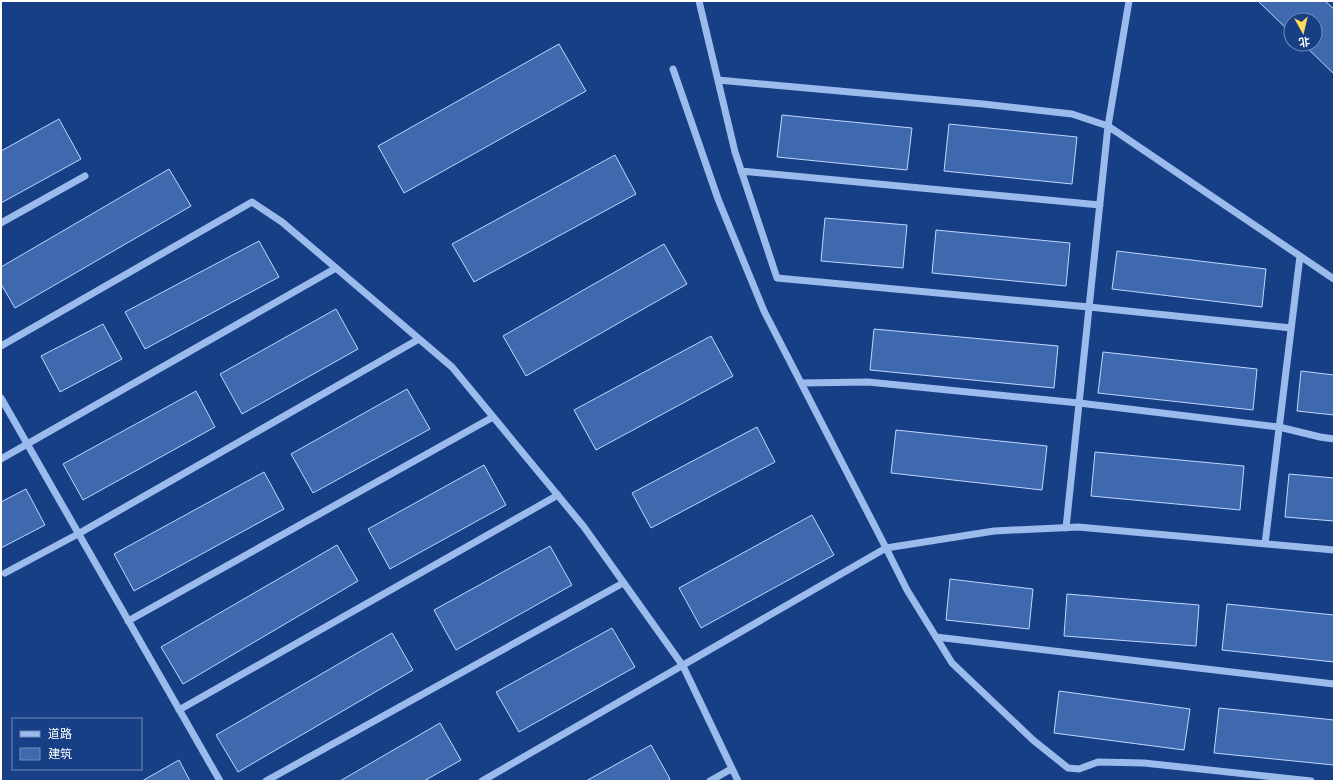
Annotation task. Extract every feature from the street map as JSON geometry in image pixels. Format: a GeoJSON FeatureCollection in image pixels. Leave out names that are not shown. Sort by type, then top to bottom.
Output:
{"type":"FeatureCollection","features":[{"type":"Feature","properties":{"kind":"street"},"geometry":{"type":"LineString","coordinates":[[699,1],[735,152],[776,278],[1089,307],[1291,328]]}},
{"type":"Feature","properties":{"kind":"street"},"geometry":{"type":"LineString","coordinates":[[1066,528],[1108,126],[1129,1]]}},
{"type":"Feature","properties":{"kind":"street"},"geometry":{"type":"LineString","coordinates":[[673,69],[718,199],[764,311],[907,590],[952,663],[1034,740],[1068,768],[1079,769],[1098,762],[1144,763],[1311,781]]}},
{"type":"Feature","properties":{"kind":"street"},"geometry":{"type":"LineString","coordinates":[[718,80],[983,104],[1072,114],[1108,126],[1334,279]]}},
{"type":"Feature","properties":{"kind":"street"},"geometry":{"type":"LineString","coordinates":[[741,171],[1100,205]]}},
{"type":"Feature","properties":{"kind":"street"},"geometry":{"type":"LineString","coordinates":[[1,223],[85,176]]}},
{"type":"Feature","properties":{"kind":"street"},"geometry":{"type":"LineString","coordinates":[[1,346],[252,202],[282,222],[452,367],[584,527],[683,666],[738,781]]}},
{"type":"Feature","properties":{"kind":"street"},"geometry":{"type":"LineString","coordinates":[[1265,544],[1300,256]]}},
{"type":"Feature","properties":{"kind":"street"},"geometry":{"type":"LineString","coordinates":[[1,459],[336,268]]}},
{"type":"Feature","properties":{"kind":"street"},"geometry":{"type":"LineString","coordinates":[[5,573],[78,534],[419,339]]}},
{"type":"Feature","properties":{"kind":"street"},"geometry":{"type":"LineString","coordinates":[[801,383],[868,382],[1079,403],[1279,428],[1334,439]]}},
{"type":"Feature","properties":{"kind":"street"},"geometry":{"type":"LineString","coordinates":[[1,398],[220,781]]}},
{"type":"Feature","properties":{"kind":"street"},"geometry":{"type":"LineString","coordinates":[[128,621],[493,417]]}},
{"type":"Feature","properties":{"kind":"street"},"geometry":{"type":"LineString","coordinates":[[179,710],[558,495]]}},
{"type":"Feature","properties":{"kind":"street"},"geometry":{"type":"LineString","coordinates":[[482,781],[886,548],[994,531],[1078,527],[1334,550]]}},
{"type":"Feature","properties":{"kind":"street"},"geometry":{"type":"LineString","coordinates":[[266,781],[623,582]]}},
{"type":"Feature","properties":{"kind":"street"},"geometry":{"type":"LineString","coordinates":[[936,636],[1334,684]]}},
{"type":"Feature","properties":{"kind":"street"},"geometry":{"type":"LineString","coordinates":[[710,781],[731,769]]}},
{"type":"Feature","properties":{"kind":"building"},"geometry":{"type":"Polygon","coordinates":[[[1258,1],[1325,1],[1334,9],[1334,74],[1311,52],[1323,52],[1323,12],[1283,12],[1283,25],[1258,1]]]}},
{"type":"Feature","properties":{"kind":"building"},"geometry":{"type":"Polygon","coordinates":[[[559,44],[586,91],[404,193],[378,146],[559,44]]]}},
{"type":"Feature","properties":{"kind":"building"},"geometry":{"type":"Polygon","coordinates":[[[782,115],[912,128],[907,170],[777,157],[782,115]]]}},
{"type":"Feature","properties":{"kind":"building"},"geometry":{"type":"Polygon","coordinates":[[[59,119],[81,159],[1,203],[1,151],[59,119]]]}},
{"type":"Feature","properties":{"kind":"building"},"geometry":{"type":"Polygon","coordinates":[[[949,124],[1077,137],[1072,184],[944,171],[949,124]]]}},
{"type":"Feature","properties":{"kind":"building"},"geometry":{"type":"Polygon","coordinates":[[[615,155],[636,194],[474,282],[452,244],[615,155]]]}},
{"type":"Feature","properties":{"kind":"building"},"geometry":{"type":"Polygon","coordinates":[[[169,169],[191,206],[15,308],[1,284],[1,267],[169,169]]]}},
{"type":"Feature","properties":{"kind":"building"},"geometry":{"type":"Polygon","coordinates":[[[825,218],[907,225],[903,268],[821,261],[825,218]]]}},
{"type":"Feature","properties":{"kind":"building"},"geometry":{"type":"Polygon","coordinates":[[[936,230],[1070,243],[1066,286],[932,273],[936,230]]]}},
{"type":"Feature","properties":{"kind":"building"},"geometry":{"type":"Polygon","coordinates":[[[259,241],[279,277],[145,349],[125,312],[259,241]]]}},
{"type":"Feature","properties":{"kind":"building"},"geometry":{"type":"Polygon","coordinates":[[[664,244],[687,284],[526,376],[503,336],[664,244]]]}},
{"type":"Feature","properties":{"kind":"building"},"geometry":{"type":"Polygon","coordinates":[[[1117,251],[1266,269],[1262,307],[1112,289],[1117,251]]]}},
{"type":"Feature","properties":{"kind":"building"},"geometry":{"type":"Polygon","coordinates":[[[336,309],[358,349],[242,414],[220,374],[336,309]]]}},
{"type":"Feature","properties":{"kind":"building"},"geometry":{"type":"Polygon","coordinates":[[[103,324],[122,359],[60,392],[41,356],[103,324]]]}},
{"type":"Feature","properties":{"kind":"building"},"geometry":{"type":"Polygon","coordinates":[[[874,329],[1058,346],[1054,388],[870,370],[874,329]]]}},
{"type":"Feature","properties":{"kind":"building"},"geometry":{"type":"Polygon","coordinates":[[[711,336],[733,376],[596,450],[574,410],[711,336]]]}},
{"type":"Feature","properties":{"kind":"building"},"geometry":{"type":"Polygon","coordinates":[[[1103,352],[1257,369],[1253,410],[1098,393],[1103,352]]]}},
{"type":"Feature","properties":{"kind":"building"},"geometry":{"type":"Polygon","coordinates":[[[1301,371],[1334,375],[1334,415],[1297,411],[1301,371]]]}},
{"type":"Feature","properties":{"kind":"building"},"geometry":{"type":"Polygon","coordinates":[[[407,389],[430,429],[313,493],[291,454],[407,389]]]}},
{"type":"Feature","properties":{"kind":"building"},"geometry":{"type":"Polygon","coordinates":[[[196,391],[215,427],[83,500],[63,464],[196,391]]]}},
{"type":"Feature","properties":{"kind":"building"},"geometry":{"type":"Polygon","coordinates":[[[757,427],[775,462],[651,528],[632,493],[757,427]]]}},
{"type":"Feature","properties":{"kind":"building"},"geometry":{"type":"Polygon","coordinates":[[[896,430],[1047,446],[1042,490],[891,473],[896,430]]]}},
{"type":"Feature","properties":{"kind":"building"},"geometry":{"type":"Polygon","coordinates":[[[1095,452],[1244,466],[1240,510],[1091,496],[1095,452]]]}},
{"type":"Feature","properties":{"kind":"building"},"geometry":{"type":"Polygon","coordinates":[[[484,465],[506,505],[390,569],[368,529],[484,465]]]}},
{"type":"Feature","properties":{"kind":"building"},"geometry":{"type":"Polygon","coordinates":[[[264,472],[284,509],[134,591],[114,554],[264,472]]]}},
{"type":"Feature","properties":{"kind":"building"},"geometry":{"type":"Polygon","coordinates":[[[1289,474],[1334,478],[1334,521],[1285,517],[1289,474]]]}},
{"type":"Feature","properties":{"kind":"building"},"geometry":{"type":"Polygon","coordinates":[[[26,489],[45,525],[1,548],[1,502],[26,489]]]}},
{"type":"Feature","properties":{"kind":"building"},"geometry":{"type":"Polygon","coordinates":[[[812,515],[834,555],[701,628],[679,588],[812,515]]]}},
{"type":"Feature","properties":{"kind":"building"},"geometry":{"type":"Polygon","coordinates":[[[337,545],[358,581],[183,684],[161,647],[337,545]]]}},
{"type":"Feature","properties":{"kind":"building"},"geometry":{"type":"Polygon","coordinates":[[[550,546],[572,585],[456,650],[434,610],[550,546]]]}},
{"type":"Feature","properties":{"kind":"building"},"geometry":{"type":"Polygon","coordinates":[[[950,579],[1033,589],[1029,629],[946,620],[950,579]]]}},
{"type":"Feature","properties":{"kind":"building"},"geometry":{"type":"Polygon","coordinates":[[[1067,594],[1199,605],[1196,646],[1064,636],[1067,594]]]}},
{"type":"Feature","properties":{"kind":"building"},"geometry":{"type":"Polygon","coordinates":[[[1227,604],[1334,615],[1334,662],[1222,650],[1227,604]]]}},
{"type":"Feature","properties":{"kind":"building"},"geometry":{"type":"Polygon","coordinates":[[[612,628],[635,667],[519,732],[496,692],[612,628]]]}},
{"type":"Feature","properties":{"kind":"building"},"geometry":{"type":"Polygon","coordinates":[[[392,633],[413,670],[238,772],[216,735],[392,633]]]}},
{"type":"Feature","properties":{"kind":"building"},"geometry":{"type":"Polygon","coordinates":[[[1059,691],[1190,709],[1184,750],[1054,733],[1059,691]]]}},
{"type":"Feature","properties":{"kind":"building"},"geometry":{"type":"Polygon","coordinates":[[[1219,708],[1334,720],[1334,765],[1214,753],[1219,708]]]}},
{"type":"Feature","properties":{"kind":"building"},"geometry":{"type":"Polygon","coordinates":[[[440,723],[461,760],[424,781],[340,781],[440,723]]]}},
{"type":"Feature","properties":{"kind":"building"},"geometry":{"type":"Polygon","coordinates":[[[651,745],[670,779],[667,781],[586,781],[651,745]]]}},
{"type":"Feature","properties":{"kind":"building"},"geometry":{"type":"Polygon","coordinates":[[[179,760],[190,781],[142,781],[179,760]]]}}]}
